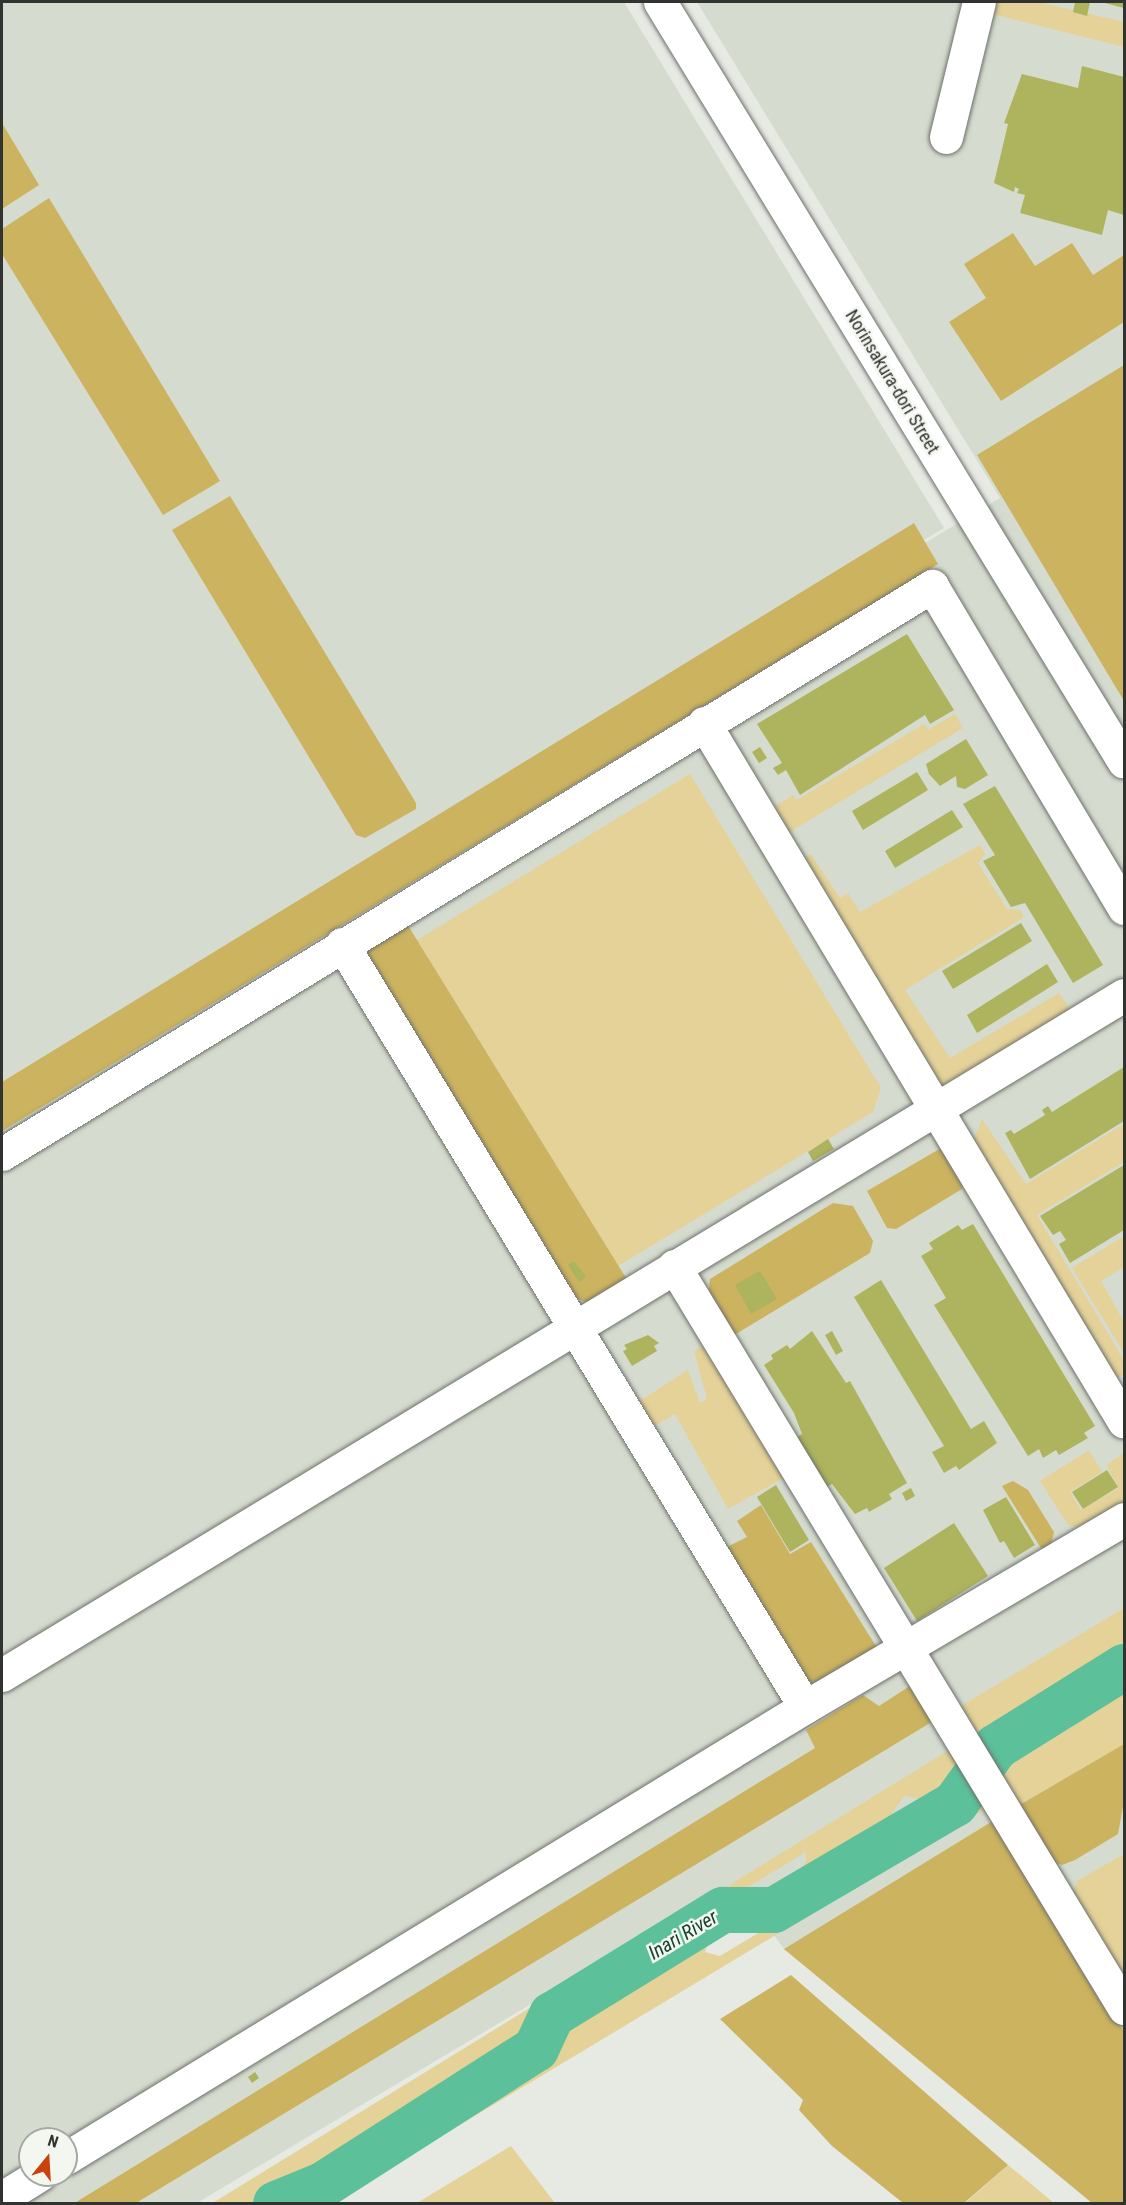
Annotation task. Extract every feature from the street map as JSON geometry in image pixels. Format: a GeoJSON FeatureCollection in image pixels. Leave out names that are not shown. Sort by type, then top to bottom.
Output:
{"type":"FeatureCollection","features":[{"type":"Feature","properties":{"kind":"street","name":"Norinsakura-dori Street"},"geometry":{"type":"LineString","coordinates":[[660,2],[1125,762]]}},
{"type":"Feature","properties":{"kind":"street"},"geometry":{"type":"LineString","coordinates":[[946,137],[979,2]]}},
{"type":"Feature","properties":{"kind":"street"},"geometry":{"type":"LineString","coordinates":[[2,1154],[342,944],[932,586],[1125,908]]}},
{"type":"Feature","properties":{"kind":"street"},"geometry":{"type":"LineString","coordinates":[[704,723],[933,1108],[1125,1422]]}},
{"type":"Feature","properties":{"kind":"street"},"geometry":{"type":"LineString","coordinates":[[342,944],[805,1707]]}},
{"type":"Feature","properties":{"kind":"street"},"geometry":{"type":"LineString","coordinates":[[2,1675],[933,1108],[1125,995]]}},
{"type":"Feature","properties":{"kind":"street"},"geometry":{"type":"LineString","coordinates":[[674,1266],[905,1650],[1125,2008]]}},
{"type":"Feature","properties":{"kind":"street"},"geometry":{"type":"LineString","coordinates":[[78,2151],[805,1707],[1125,1519]]}},
{"type":"Feature","properties":{"kind":"street"},"geometry":{"type":"LineString","coordinates":[[2,2198],[20,2187]]}},
{"type":"Feature","properties":{"kind":"shaded area"},"geometry":{"type":"Polygon","coordinates":[[[2,2],[624,2],[944,528],[2,1092],[2,2]]]}},
{"type":"Feature","properties":{"kind":"shaded area"},"geometry":{"type":"Polygon","coordinates":[[[697,2],[1124,2],[1124,2203],[1092,2203],[784,1949],[736,1882],[197,2203],[2,2203],[2,1094],[1000,498],[697,2]]]}},
{"type":"Feature","properties":{"kind":"shaded area"},"geometry":{"type":"Polygon","coordinates":[[[987,2],[1038,2],[1124,22],[1124,47],[984,12],[987,2]]]}},
{"type":"Feature","properties":{"kind":"shaded area"},"geometry":{"type":"Polygon","coordinates":[[[2,123],[39,185],[2,209],[2,123]]]}},
{"type":"Feature","properties":{"kind":"shaded area"},"geometry":{"type":"Polygon","coordinates":[[[49,198],[220,481],[163,515],[2,254],[2,229],[49,198]]]}},
{"type":"Feature","properties":{"kind":"shaded area"},"geometry":{"type":"Polygon","coordinates":[[[1013,233],[1035,266],[1072,243],[1093,275],[1124,255],[1124,322],[1001,401],[949,322],[986,298],[964,264],[1013,233]]]}},
{"type":"Feature","properties":{"kind":"shaded area"},"geometry":{"type":"Polygon","coordinates":[[[1124,365],[1124,701],[977,455],[1124,365]]]}},
{"type":"Feature","properties":{"kind":"shaded area"},"geometry":{"type":"Polygon","coordinates":[[[230,496],[416,803],[416,809],[365,838],[356,835],[172,530],[230,496]]]}},
{"type":"Feature","properties":{"kind":"shaded area"},"geometry":{"type":"Polygon","coordinates":[[[914,523],[938,564],[2,1131],[2,1082],[914,523]]]}},
{"type":"Feature","properties":{"kind":"shaded area"},"geometry":{"type":"Polygon","coordinates":[[[955,714],[963,728],[783,836],[768,811],[793,795],[797,800],[924,724],[928,730],[955,714]]]}},
{"type":"Feature","properties":{"kind":"shaded area"},"geometry":{"type":"Polygon","coordinates":[[[690,774],[881,1088],[873,1112],[618,1266],[417,940],[690,774]]]}},
{"type":"Feature","properties":{"kind":"shaded area"},"geometry":{"type":"Polygon","coordinates":[[[980,845],[985,854],[978,863],[1007,909],[1021,910],[1024,917],[905,990],[950,1058],[1059,993],[1071,1011],[947,1086],[937,1084],[799,861],[811,854],[840,898],[848,893],[860,912],[980,845]]]}},
{"type":"Feature","properties":{"kind":"shaded area"},"geometry":{"type":"Polygon","coordinates":[[[404,919],[626,1278],[589,1303],[576,1298],[367,960],[366,951],[404,919]]]}},
{"type":"Feature","properties":{"kind":"shaded area"},"geometry":{"type":"Polygon","coordinates":[[[982,1119],[1026,1184],[1124,1124],[1124,1162],[1037,1215],[1124,1360],[1124,1374],[1113,1380],[973,1142],[982,1119]]]}},
{"type":"Feature","properties":{"kind":"shaded area"},"geometry":{"type":"Polygon","coordinates":[[[943,1147],[964,1180],[962,1189],[896,1229],[887,1228],[867,1191],[943,1147]]]}},
{"type":"Feature","properties":{"kind":"shaded area"},"geometry":{"type":"Polygon","coordinates":[[[833,1203],[853,1206],[873,1241],[870,1253],[736,1334],[725,1332],[707,1305],[710,1279],[833,1203]]]}},
{"type":"Feature","properties":{"kind":"shaded area"},"geometry":{"type":"Polygon","coordinates":[[[1124,1236],[1124,1267],[1101,1281],[1124,1322],[1124,1353],[1072,1268],[1124,1236]]]}},
{"type":"Feature","properties":{"kind":"shaded area"},"geometry":{"type":"Polygon","coordinates":[[[708,1343],[787,1476],[728,1509],[675,1414],[653,1427],[638,1402],[688,1370],[700,1403],[707,1399],[694,1351],[708,1343]]]}},
{"type":"Feature","properties":{"kind":"shaded area"},"geometry":{"type":"Polygon","coordinates":[[[1089,1450],[1102,1472],[1070,1492],[1081,1510],[1119,1488],[1106,1465],[1124,1453],[1124,1505],[1085,1529],[1068,1525],[1040,1481],[1089,1450]]]}},
{"type":"Feature","properties":{"kind":"shaded area"},"geometry":{"type":"Polygon","coordinates":[[[1013,1481],[1028,1490],[1054,1532],[1051,1545],[1044,1553],[1002,1486],[1013,1481]]]}},
{"type":"Feature","properties":{"kind":"shaded area"},"geometry":{"type":"Polygon","coordinates":[[[761,1505],[790,1554],[811,1542],[877,1648],[815,1683],[807,1680],[727,1547],[747,1537],[737,1521],[761,1505]]]}},
{"type":"Feature","properties":{"kind":"shaded area"},"geometry":{"type":"Polygon","coordinates":[[[1124,1608],[1124,1652],[990,1731],[977,1732],[961,1706],[1124,1608]]]}},
{"type":"Feature","properties":{"kind":"shaded area"},"geometry":{"type":"Polygon","coordinates":[[[913,1684],[935,1720],[136,2203],[73,2204],[815,1748],[806,1730],[863,1695],[879,1706],[913,1684]]]}},
{"type":"Feature","properties":{"kind":"shaded area"},"geometry":{"type":"Polygon","coordinates":[[[1124,1692],[1124,1744],[1018,1806],[994,1766],[1124,1692]]]}},
{"type":"Feature","properties":{"kind":"shaded area"},"geometry":{"type":"Polygon","coordinates":[[[1124,1744],[1124,1801],[1118,1834],[1075,1860],[1062,1865],[1053,1862],[1018,1806],[1124,1744]]]}},
{"type":"Feature","properties":{"kind":"shaded area"},"geometry":{"type":"Polygon","coordinates":[[[949,1750],[960,1769],[953,1790],[933,1802],[904,1796],[883,1827],[781,1895],[806,1862],[806,1852],[533,2016],[521,2039],[335,2165],[295,2176],[252,2203],[211,2204],[949,1750]]]}},
{"type":"Feature","properties":{"kind":"shaded area"},"geometry":{"type":"Polygon","coordinates":[[[977,1792],[987,1808],[330,2203],[311,2204],[551,2055],[556,2024],[727,1918],[732,1924],[709,1940],[705,1952],[720,1956],[963,1810],[977,1792]]]}},
{"type":"Feature","properties":{"kind":"shaded area"},"geometry":{"type":"Polygon","coordinates":[[[996,1819],[1124,2032],[1124,2203],[1092,2203],[784,1949],[996,1819]]]}},
{"type":"Feature","properties":{"kind":"shaded area"},"geometry":{"type":"Polygon","coordinates":[[[1124,1854],[1124,1985],[1073,1893],[1077,1881],[1124,1854]]]}},
{"type":"Feature","properties":{"kind":"shaded area"},"geometry":{"type":"Polygon","coordinates":[[[791,1975],[1008,2165],[964,2203],[903,2203],[832,2146],[799,2110],[803,2100],[720,2019],[791,1975]]]}},
{"type":"Feature","properties":{"kind":"shaded area"},"geometry":{"type":"Polygon","coordinates":[[[511,2146],[555,2203],[417,2203],[511,2146]]]}},
{"type":"Feature","properties":{"kind":"shaded area"},"geometry":{"type":"Polygon","coordinates":[[[1008,2165],[1054,2203],[964,2204],[1008,2165]]]}},
{"type":"Feature","properties":{"kind":"building"},"geometry":{"type":"Polygon","coordinates":[[[1075,2],[1090,2],[1087,16],[1073,12],[1075,2]]]}},
{"type":"Feature","properties":{"kind":"building"},"geometry":{"type":"Polygon","coordinates":[[[1101,2],[1124,2],[1124,8],[1101,2]]]}},
{"type":"Feature","properties":{"kind":"building"},"geometry":{"type":"Polygon","coordinates":[[[1082,66],[1124,77],[1124,215],[1108,210],[1102,235],[1020,213],[1025,195],[1017,193],[1019,189],[1015,187],[1014,192],[994,183],[1008,124],[1004,123],[1022,74],[1078,88],[1082,66]]]}},
{"type":"Feature","properties":{"kind":"building"},"geometry":{"type":"Polygon","coordinates":[[[907,634],[954,710],[930,724],[925,715],[800,795],[786,770],[778,775],[773,768],[782,763],[757,724],[907,634]]]}},
{"type":"Feature","properties":{"kind":"building"},"geometry":{"type":"Polygon","coordinates":[[[966,739],[988,775],[965,789],[957,787],[956,776],[940,786],[929,774],[926,764],[966,739]]]}},
{"type":"Feature","properties":{"kind":"building"},"geometry":{"type":"Polygon","coordinates":[[[760,747],[767,758],[759,763],[752,752],[760,747]]]}},
{"type":"Feature","properties":{"kind":"building"},"geometry":{"type":"Polygon","coordinates":[[[917,772],[928,790],[863,830],[852,811],[917,772]]]}},
{"type":"Feature","properties":{"kind":"building"},"geometry":{"type":"Polygon","coordinates":[[[995,786],[1103,965],[1073,983],[1025,903],[1011,907],[983,861],[995,855],[963,804],[995,786]]]}},
{"type":"Feature","properties":{"kind":"building"},"geometry":{"type":"Polygon","coordinates":[[[952,810],[963,827],[895,868],[885,851],[952,810]]]}},
{"type":"Feature","properties":{"kind":"building"},"geometry":{"type":"Polygon","coordinates":[[[1021,923],[1032,941],[953,989],[942,971],[1021,923]]]}},
{"type":"Feature","properties":{"kind":"building"},"geometry":{"type":"Polygon","coordinates":[[[1047,964],[1058,982],[977,1033],[967,1015],[1047,964]]]}},
{"type":"Feature","properties":{"kind":"building"},"geometry":{"type":"Polygon","coordinates":[[[1124,1067],[1124,1121],[1030,1179],[1005,1133],[1011,1130],[1014,1134],[1045,1115],[1042,1110],[1048,1106],[1052,1112],[1124,1067]]]}},
{"type":"Feature","properties":{"kind":"building"},"geometry":{"type":"Polygon","coordinates":[[[828,1139],[834,1149],[813,1161],[808,1152],[828,1139]]]}},
{"type":"Feature","properties":{"kind":"building"},"geometry":{"type":"Polygon","coordinates":[[[1124,1165],[1124,1230],[1070,1263],[1059,1244],[1066,1240],[1060,1231],[1053,1235],[1040,1216],[1124,1165]]]}},
{"type":"Feature","properties":{"kind":"building"},"geometry":{"type":"Polygon","coordinates":[[[973,1224],[1095,1426],[1084,1433],[1088,1438],[1059,1455],[1056,1450],[1043,1458],[1039,1449],[1028,1456],[934,1305],[946,1298],[921,1256],[933,1249],[929,1243],[958,1225],[962,1230],[973,1224]]]}},
{"type":"Feature","properties":{"kind":"building"},"geometry":{"type":"Polygon","coordinates":[[[574,1261],[586,1277],[579,1282],[568,1265],[574,1261]]]}},
{"type":"Feature","properties":{"kind":"building"},"geometry":{"type":"Polygon","coordinates":[[[760,1271],[777,1299],[751,1314],[735,1285],[760,1271]]]}},
{"type":"Feature","properties":{"kind":"building"},"geometry":{"type":"Polygon","coordinates":[[[881,1280],[971,1429],[984,1421],[997,1443],[959,1470],[956,1466],[944,1473],[932,1452],[944,1446],[854,1297],[881,1280]]]}},
{"type":"Feature","properties":{"kind":"building"},"geometry":{"type":"Polygon","coordinates":[[[812,1331],[846,1383],[850,1381],[907,1483],[889,1494],[892,1499],[869,1512],[867,1508],[855,1514],[832,1484],[820,1491],[791,1441],[802,1434],[794,1413],[764,1365],[773,1359],[771,1355],[787,1345],[790,1349],[812,1331]]]}},
{"type":"Feature","properties":{"kind":"building"},"geometry":{"type":"Polygon","coordinates":[[[832,1331],[843,1351],[836,1355],[825,1335],[832,1331]]]}},
{"type":"Feature","properties":{"kind":"building"},"geometry":{"type":"Polygon","coordinates":[[[648,1335],[659,1343],[654,1346],[657,1351],[632,1366],[623,1351],[627,1349],[624,1345],[648,1335]]]}},
{"type":"Feature","properties":{"kind":"building"},"geometry":{"type":"Polygon","coordinates":[[[1107,1470],[1118,1487],[1083,1509],[1072,1492],[1107,1470]]]}},
{"type":"Feature","properties":{"kind":"building"},"geometry":{"type":"Polygon","coordinates":[[[776,1485],[809,1540],[790,1552],[757,1497],[776,1485]]]}},
{"type":"Feature","properties":{"kind":"building"},"geometry":{"type":"Polygon","coordinates":[[[911,1488],[915,1496],[906,1501],[902,1493],[911,1488]]]}},
{"type":"Feature","properties":{"kind":"building"},"geometry":{"type":"Polygon","coordinates":[[[1006,1497],[1035,1545],[1014,1558],[1004,1541],[1000,1543],[983,1510],[1006,1497]]]}},
{"type":"Feature","properties":{"kind":"building"},"geometry":{"type":"Polygon","coordinates":[[[954,1523],[988,1576],[917,1621],[884,1568],[954,1523]]]}},
{"type":"Feature","properties":{"kind":"building"},"geometry":{"type":"Polygon","coordinates":[[[255,2072],[259,2078],[252,2083],[248,2077],[255,2072]]]}},
{"type":"Feature","properties":{"kind":"waterway","name":"Inari River"},"geometry":{"type":"LineString","coordinates":[[276,2204],[323,2185],[536,2049],[552,2015],[723,1910],[774,1910],[955,1804],[996,1747],[1124,1667]]}}]}
